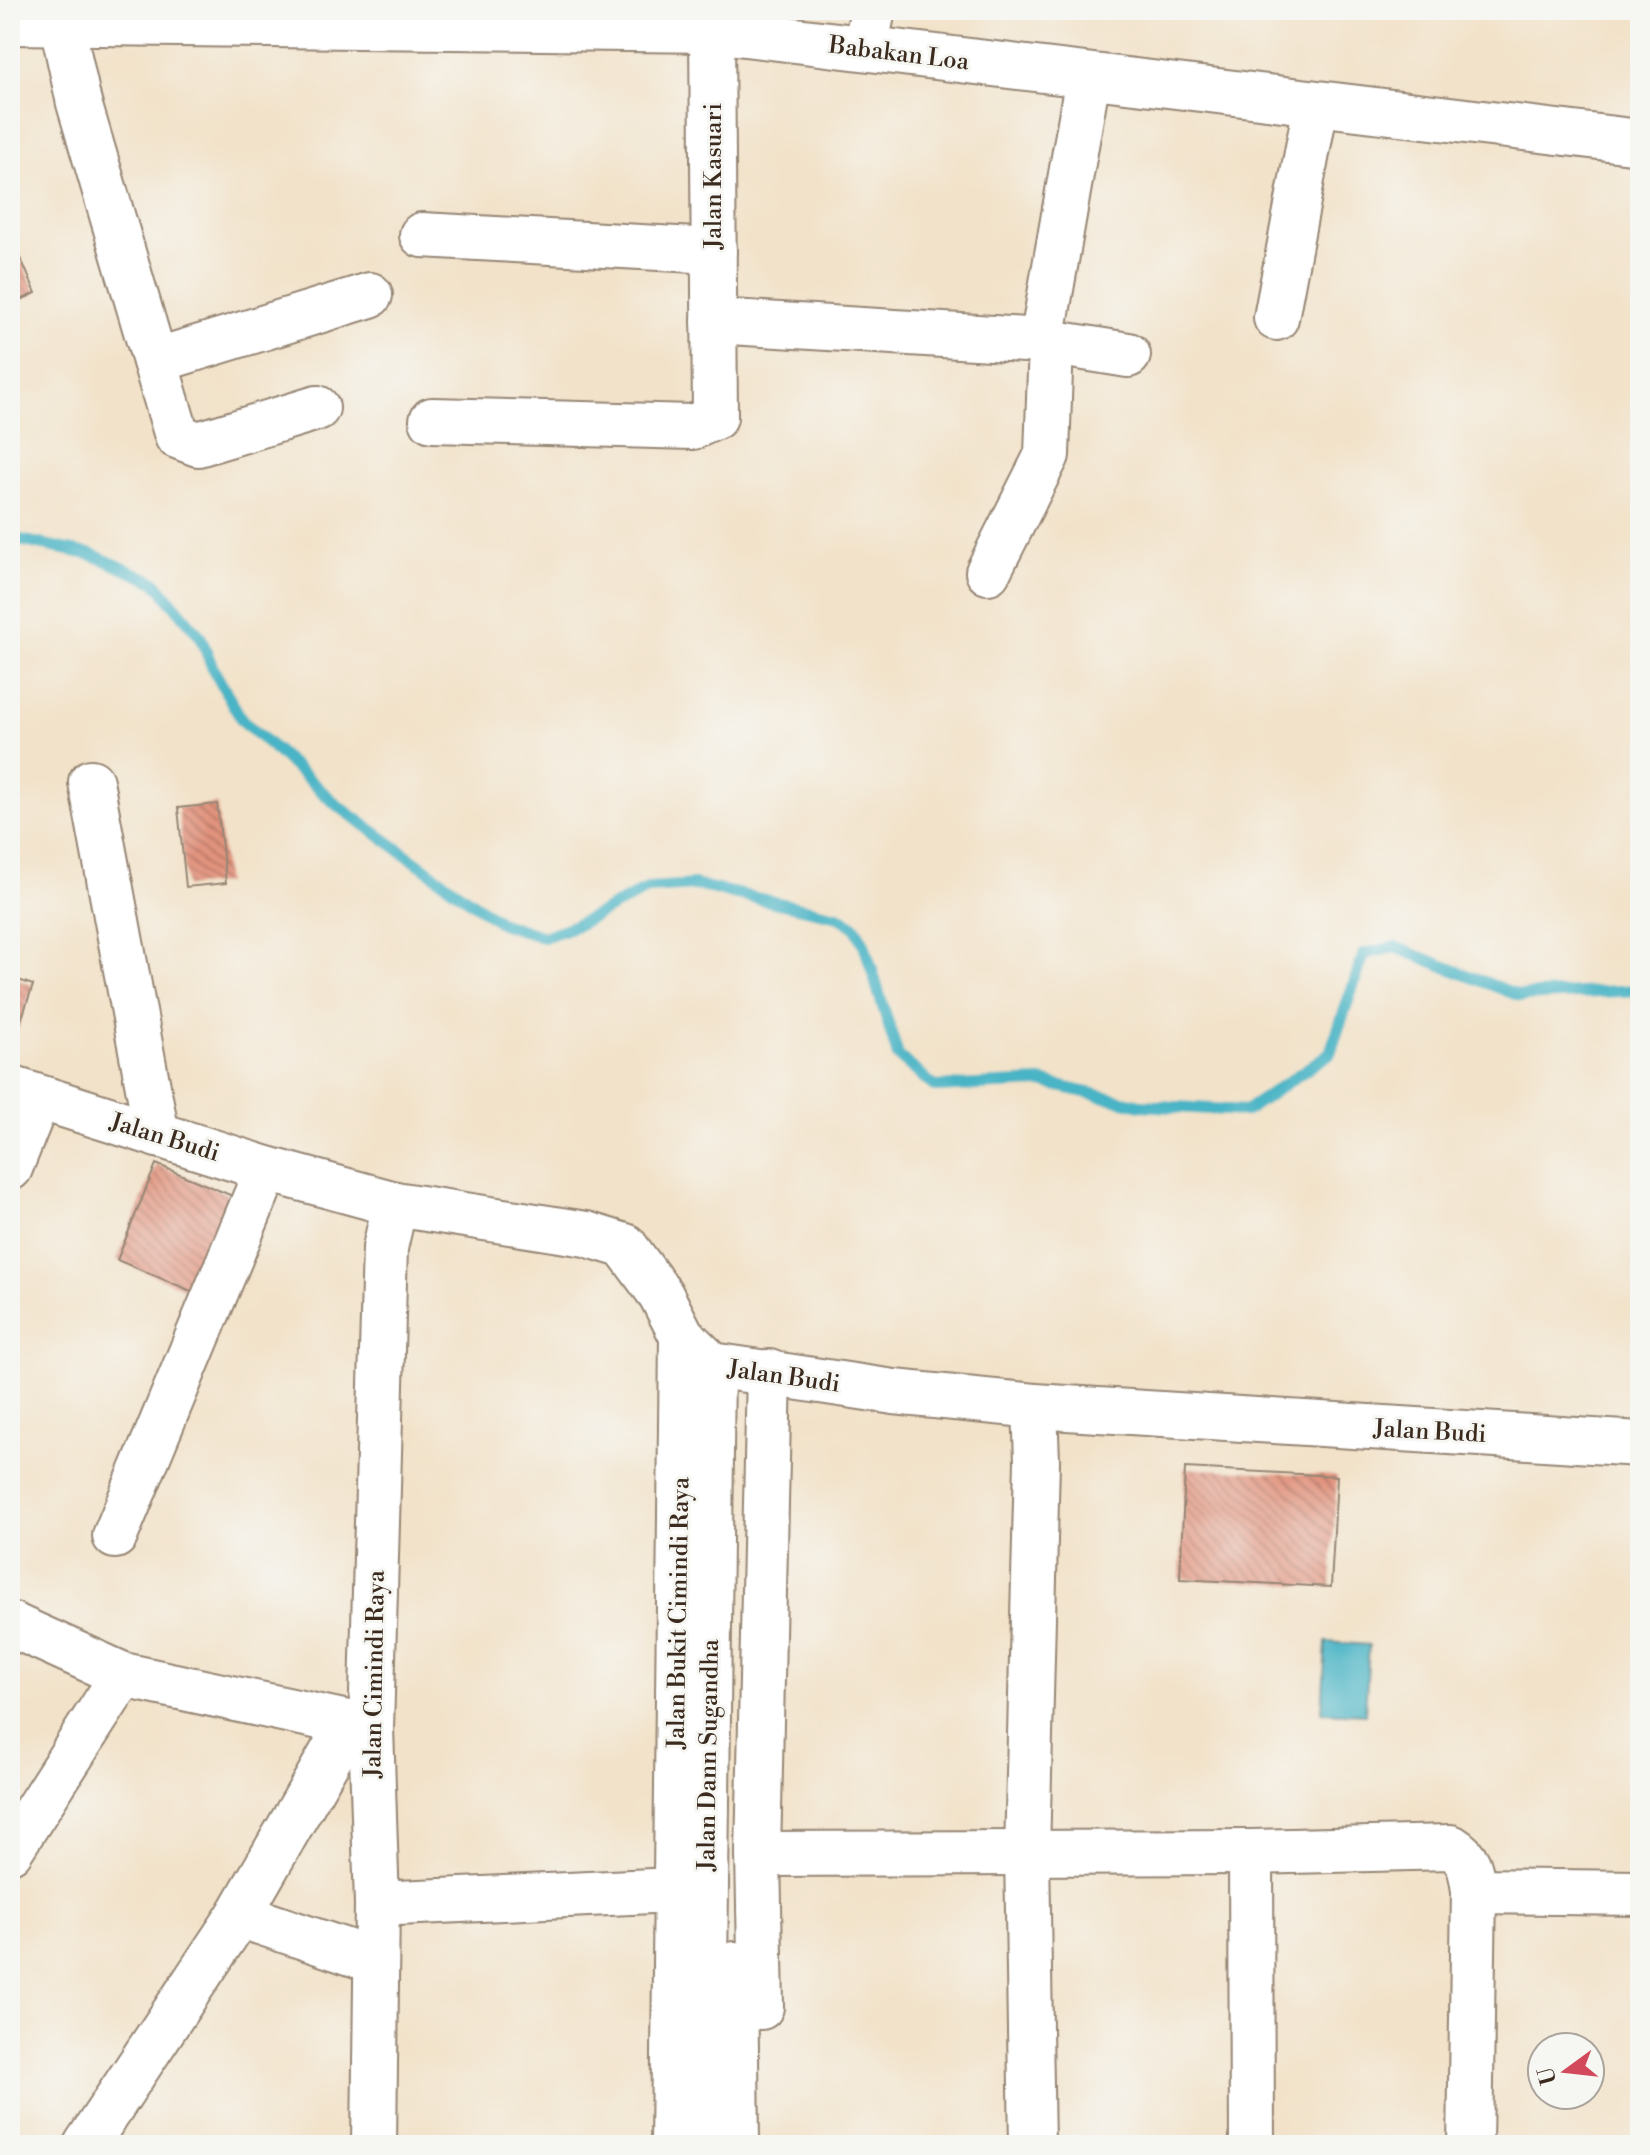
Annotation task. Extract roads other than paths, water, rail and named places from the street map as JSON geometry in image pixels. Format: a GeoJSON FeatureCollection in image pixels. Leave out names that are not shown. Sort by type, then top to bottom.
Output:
{"type":"FeatureCollection","features":[{"type":"Feature","properties":{"kind":"street","name":"Babakan Loa"},"geometry":{"type":"LineString","coordinates":[[10,22],[64,17],[481,18],[712,30],[869,29],[1088,77],[1640,142]]}},
{"type":"Feature","properties":{"kind":"street"},"geometry":{"type":"LineString","coordinates":[[64,17],[79,103],[177,436],[198,444],[317,408]]}},
{"type":"Feature","properties":{"kind":"street","name":"Jalan Kasuari"},"geometry":{"type":"LineString","coordinates":[[432,420],[693,427],[715,417],[712,30]]}},
{"type":"Feature","properties":{"kind":"street"},"geometry":{"type":"LineString","coordinates":[[988,572],[1047,455],[1047,342],[1088,77]]}},
{"type":"Feature","properties":{"kind":"street"},"geometry":{"type":"LineString","coordinates":[[1276,318],[1316,105]]}},
{"type":"Feature","properties":{"kind":"street"},"geometry":{"type":"LineString","coordinates":[[422,235],[714,251]]}},
{"type":"Feature","properties":{"kind":"street"},"geometry":{"type":"LineString","coordinates":[[155,361],[370,295]]}},
{"type":"Feature","properties":{"kind":"street"},"geometry":{"type":"LineString","coordinates":[[714,321],[1047,342],[1128,355]]}},
{"type":"Feature","properties":{"kind":"street"},"geometry":{"type":"LineString","coordinates":[[91,782],[157,1135]]}},
{"type":"Feature","properties":{"kind":"street"},"geometry":{"type":"LineString","coordinates":[[10,1168],[24,1093]]}},
{"type":"Feature","properties":{"kind":"street","name":"Jalan Budi"},"geometry":{"type":"LineString","coordinates":[[24,1093],[267,1169],[395,1204],[586,1234],[625,1246],[661,1295],[726,1361],[894,1392],[1035,1406],[1640,1444]]}},
{"type":"Feature","properties":{"kind":"street"},"geometry":{"type":"LineString","coordinates":[[115,1536],[267,1169]]}},
{"type":"Feature","properties":{"kind":"street","name":"Jalan Cimindi Raya"},"geometry":{"type":"LineString","coordinates":[[374,2145],[377,1904],[360,1726],[385,1248],[395,1204]]}},
{"type":"Feature","properties":{"kind":"street"},"geometry":{"type":"LineString","coordinates":[[726,1361],[758,1854],[763,2145]]}},
{"type":"Feature","properties":{"kind":"street","name":"Jalan Bukit Cimindi Raya"},"geometry":{"type":"LineString","coordinates":[[673,2145],[673,1890],[726,1361]]}},
{"type":"Feature","properties":{"kind":"street","name":"Jalan Dann Sugandha"},"geometry":{"type":"LineString","coordinates":[[703,2145],[726,1361]]}},
{"type":"Feature","properties":{"kind":"street","name":"Jalan Dann Sugandha"},"geometry":{"type":"LineString","coordinates":[[726,1361],[737,2145]]}},
{"type":"Feature","properties":{"kind":"street"},"geometry":{"type":"LineString","coordinates":[[1032,2145],[1027,1853],[1037,1461],[1035,1406]]}},
{"type":"Feature","properties":{"kind":"street"},"geometry":{"type":"LineString","coordinates":[[10,1624],[123,1675],[360,1726],[86,2145]]}},
{"type":"Feature","properties":{"kind":"street"},"geometry":{"type":"LineString","coordinates":[[10,1851],[123,1675]]}},
{"type":"Feature","properties":{"kind":"street"},"geometry":{"type":"LineString","coordinates":[[758,1854],[1251,1852],[1451,1847],[1463,1854],[1470,1866],[1474,1891],[1470,2145]]}},
{"type":"Feature","properties":{"kind":"street"},"geometry":{"type":"LineString","coordinates":[[1251,1852],[1252,2145]]}},
{"type":"Feature","properties":{"kind":"street"},"geometry":{"type":"LineString","coordinates":[[377,1904],[673,1890]]}},
{"type":"Feature","properties":{"kind":"street"},"geometry":{"type":"LineString","coordinates":[[1474,1891],[1640,1893]]}},
{"type":"Feature","properties":{"kind":"street"},"geometry":{"type":"LineString","coordinates":[[239,1915],[375,1961]]}},
{"type":"Feature","properties":{"kind":"water"},"geometry":{"type":"Polygon","coordinates":[[[1326,1642],[1369,1645],[1365,1714],[1322,1712],[1326,1642]]]}},
{"type":"Feature","properties":{"kind":"waterway"},"geometry":{"type":"LineString","coordinates":[[10,538],[93,555],[155,582],[200,636],[214,671],[242,720],[337,805],[501,923],[543,937],[579,924],[649,888],[695,885],[838,916],[855,927],[864,944],[898,1056],[935,1087],[1041,1082],[1141,1105],[1246,1111],[1330,1053],[1364,954],[1395,947],[1520,996],[1640,990]]}}]}
